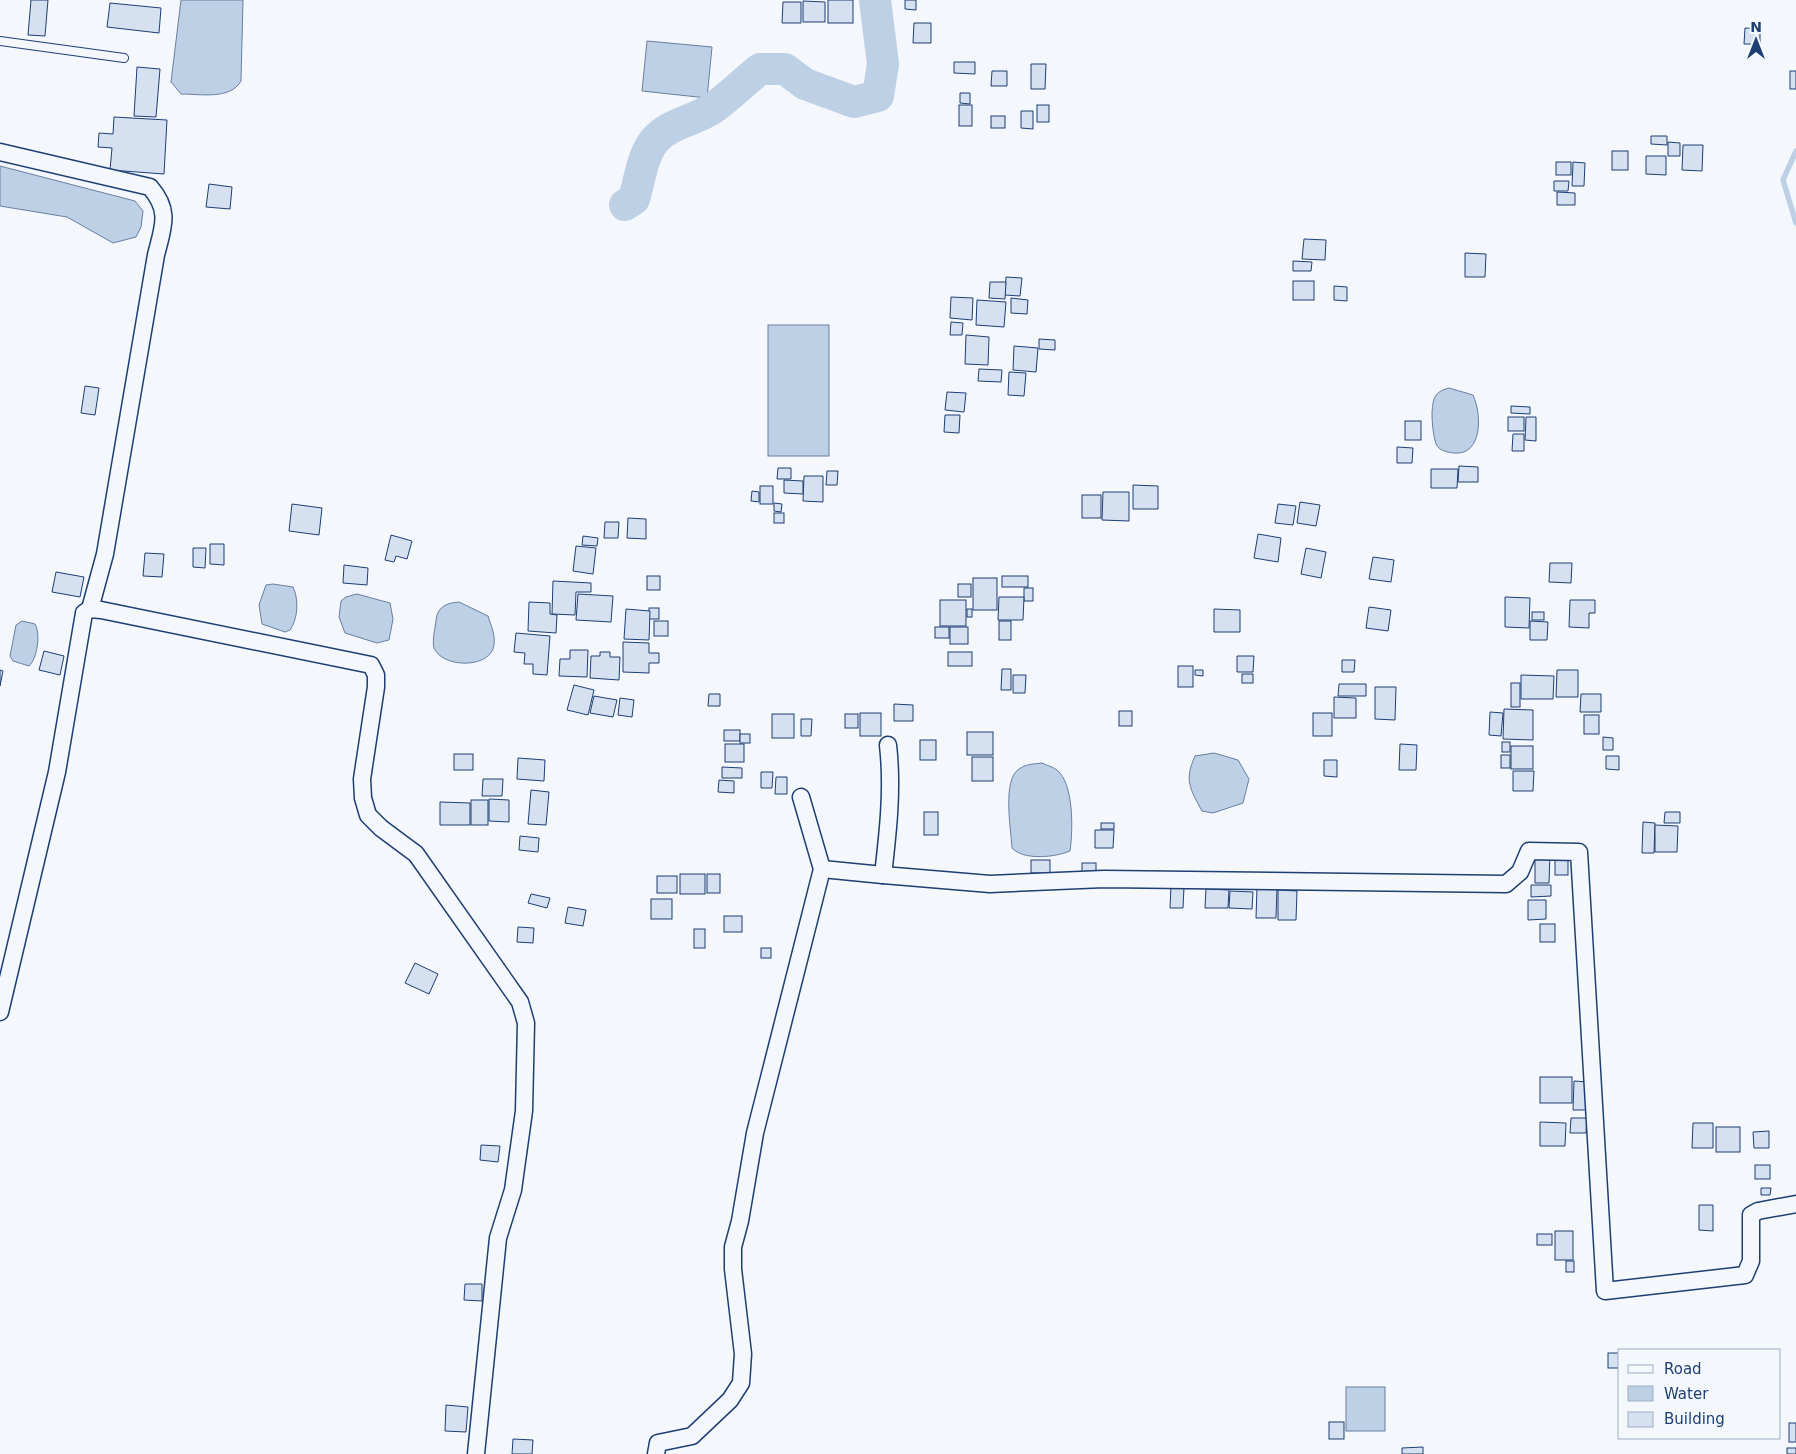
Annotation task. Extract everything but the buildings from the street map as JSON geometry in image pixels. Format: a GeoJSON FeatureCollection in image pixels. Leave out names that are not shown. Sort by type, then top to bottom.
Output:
{"type":"FeatureCollection","features":[{"type":"Feature","properties":{"kind":"street"},"geometry":{"type":"LineString","coordinates":[[0,152],[150,187],[161,198],[165,217],[156,255],[105,554],[90,609],[84,614],[81,621],[57,772],[0,1012]]}},
{"type":"Feature","properties":{"kind":"street"},"geometry":{"type":"LineString","coordinates":[[90,609],[361,662],[371,665],[376,675],[376,687],[362,779],[363,798],[368,815],[381,828],[416,854],[433,876],[520,1002],[526,1023],[524,1111],[513,1190],[496,1247],[476,1454]]}},
{"type":"Feature","properties":{"kind":"street"},"geometry":{"type":"LineString","coordinates":[[883,875],[890,822],[891,769],[888,745]]}},
{"type":"Feature","properties":{"kind":"street"},"geometry":{"type":"LineString","coordinates":[[656,1454],[658,1443],[692,1436],[730,1400],[741,1383],[743,1354],[733,1269],[733,1247],[740,1221],[755,1133],[822,869],[801,797]]}},
{"type":"Feature","properties":{"kind":"street"},"geometry":{"type":"LineString","coordinates":[[822,869],[990,884],[1104,879],[1506,884],[1520,872],[1529,851],[1579,852],[1605,1291],[1745,1275],[1751,1261],[1751,1215],[1758,1211],[1796,1204]]}},
{"type":"Feature","properties":{"kind":"lane"},"geometry":{"type":"LineString","coordinates":[[0,41],[124,58]]}},
{"type":"Feature","properties":{"kind":"water"},"geometry":{"type":"Polygon","coordinates":[[[181,0],[243,0],[241,81],[230,91],[214,95],[181,94],[171,82],[181,0]]]}},
{"type":"Feature","properties":{"kind":"water"},"geometry":{"type":"Polygon","coordinates":[[[647,41],[712,47],[707,98],[642,91],[647,41]]]}},
{"type":"Feature","properties":{"kind":"water"},"geometry":{"type":"Polygon","coordinates":[[[0,166],[135,201],[143,211],[141,227],[136,237],[113,243],[67,217],[0,206],[0,166]]]}},
{"type":"Feature","properties":{"kind":"water"},"geometry":{"type":"Polygon","coordinates":[[[768,325],[829,325],[829,456],[768,456],[768,325]]]}},
{"type":"Feature","properties":{"kind":"water"},"geometry":{"type":"Polygon","coordinates":[[[1449,388],[1473,395],[1478,414],[1477,435],[1473,444],[1468,450],[1459,453],[1446,452],[1439,448],[1433,433],[1432,413],[1435,396],[1440,391],[1449,388]]]}},
{"type":"Feature","properties":{"kind":"water"},"geometry":{"type":"Polygon","coordinates":[[[273,584],[293,587],[295,592],[297,609],[295,620],[290,630],[285,632],[262,624],[259,605],[266,585],[273,584]]]}},
{"type":"Feature","properties":{"kind":"water"},"geometry":{"type":"Polygon","coordinates":[[[357,594],[390,603],[393,619],[389,640],[377,643],[345,633],[339,617],[341,601],[346,597],[357,594]]]}},
{"type":"Feature","properties":{"kind":"water"},"geometry":{"type":"Polygon","coordinates":[[[459,602],[488,616],[493,632],[494,645],[493,649],[482,660],[464,663],[454,662],[445,659],[434,648],[433,642],[438,612],[450,603],[459,602]]]}},
{"type":"Feature","properties":{"kind":"water"},"geometry":{"type":"Polygon","coordinates":[[[22,621],[35,624],[38,634],[36,652],[29,666],[13,661],[10,656],[16,625],[22,621]]]}},
{"type":"Feature","properties":{"kind":"water"},"geometry":{"type":"Polygon","coordinates":[[[1214,753],[1238,760],[1249,779],[1243,803],[1213,813],[1202,811],[1194,796],[1189,778],[1195,756],[1214,753]]]}},
{"type":"Feature","properties":{"kind":"water"},"geometry":{"type":"Polygon","coordinates":[[[1042,763],[1057,770],[1063,777],[1067,786],[1072,820],[1070,851],[1040,857],[1024,855],[1012,848],[1009,794],[1014,775],[1019,769],[1027,765],[1042,763]]]}},
{"type":"Feature","properties":{"kind":"water"},"geometry":{"type":"Polygon","coordinates":[[[1346,1387],[1385,1387],[1385,1431],[1346,1431],[1346,1387]]]}},
{"type":"Feature","properties":{"kind":"waterway"},"geometry":{"type":"LineString","coordinates":[[625,205],[634,199],[644,160],[656,139],[662,133],[677,125],[709,111],[760,69],[785,69],[805,84],[854,102],[878,96],[883,64],[875,0]]}},
{"type":"Feature","properties":{"kind":"waterway"},"geometry":{"type":"LineString","coordinates":[[1796,151],[1783,180],[1796,223]]}}]}
